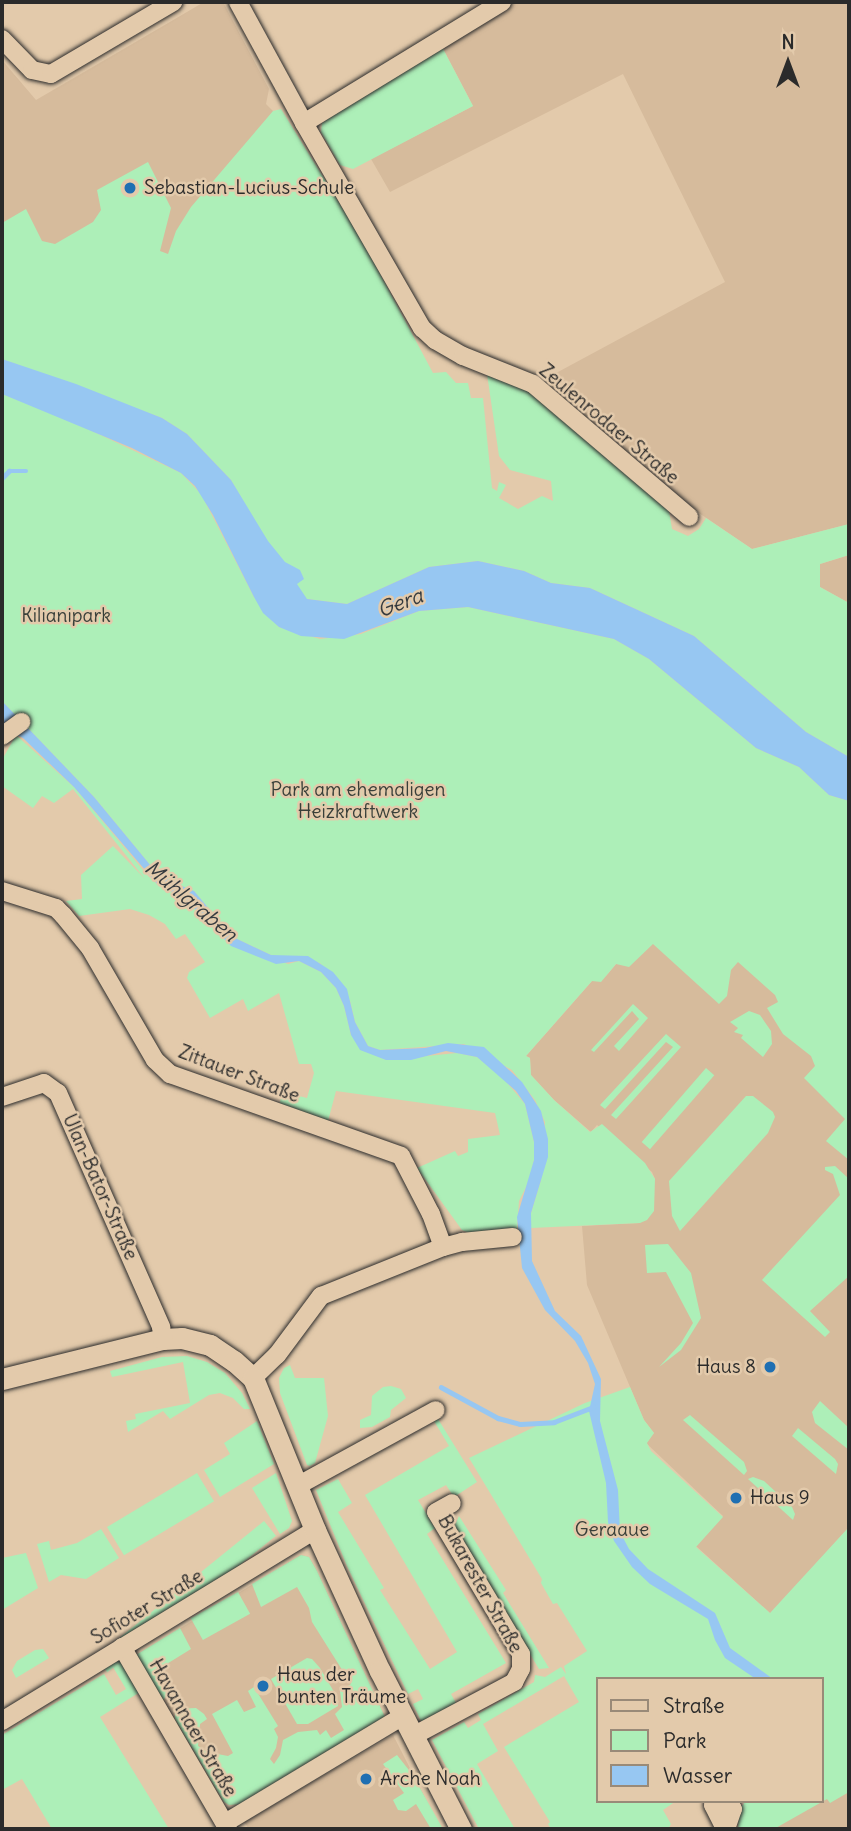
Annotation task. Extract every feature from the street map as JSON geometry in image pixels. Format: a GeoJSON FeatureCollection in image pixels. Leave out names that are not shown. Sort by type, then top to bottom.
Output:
{"type":"FeatureCollection","features":[{"type":"Feature","properties":{"kind":"street"},"geometry":{"type":"LineString","coordinates":[[2,39],[32,70],[42,74],[60,71],[173,2]]}},
{"type":"Feature","properties":{"kind":"street","name":"Zeulenrodaer Straße"},"geometry":{"type":"LineString","coordinates":[[239,2],[304,123],[422,328],[435,340],[463,356],[533,384],[689,517]]}},
{"type":"Feature","properties":{"kind":"street"},"geometry":{"type":"LineString","coordinates":[[304,123],[502,2]]}},
{"type":"Feature","properties":{"kind":"street"},"geometry":{"type":"LineString","coordinates":[[4,734],[21,722]]}},
{"type":"Feature","properties":{"kind":"street","name":"Zittauer Straße"},"geometry":{"type":"LineString","coordinates":[[2,891],[56,908],[64,915],[90,948],[155,1060],[170,1074],[401,1156],[431,1214],[443,1247]]}},
{"type":"Feature","properties":{"kind":"street","name":"Ulan-Bator-Straße"},"geometry":{"type":"LineString","coordinates":[[2,1097],[44,1083],[58,1093],[161,1327],[163,1339]]}},
{"type":"Feature","properties":{"kind":"street"},"geometry":{"type":"LineString","coordinates":[[253,1378],[277,1355],[321,1296],[443,1247],[462,1242],[513,1237]]}},
{"type":"Feature","properties":{"kind":"street"},"geometry":{"type":"LineString","coordinates":[[2,1379],[163,1339],[182,1338],[210,1345],[253,1378],[315,1531],[402,1716],[461,1829]]}},
{"type":"Feature","properties":{"kind":"street"},"geometry":{"type":"LineString","coordinates":[[297,1486],[436,1410]]}},
{"type":"Feature","properties":{"kind":"street","name":"Bukarester Straße"},"geometry":{"type":"LineString","coordinates":[[413,1736],[514,1682],[522,1669],[520,1654],[436,1512],[452,1503]]}},
{"type":"Feature","properties":{"kind":"street","name":"Sofioter Straße"},"geometry":{"type":"LineString","coordinates":[[2,1721],[315,1531]]}},
{"type":"Feature","properties":{"kind":"street","name":"Havannaer Straße"},"geometry":{"type":"LineString","coordinates":[[122,1647],[227,1826]]}},
{"type":"Feature","properties":{"kind":"street"},"geometry":{"type":"LineString","coordinates":[[227,1826],[402,1716]]}},
{"type":"Feature","properties":{"kind":"street"},"geometry":{"type":"LineString","coordinates":[[716,1803],[713,1805],[725,1829]]}},
{"type":"Feature","properties":{"kind":"street"},"geometry":{"type":"LineString","coordinates":[[725,1829],[733,1809],[730,1803]]}},
{"type":"Feature","properties":{"kind":"shaded area","name":"Sebastian-Lucius-Schule"},"geometry":{"type":"Polygon","coordinates":[[[204,2],[223,2],[269,89],[266,104],[273,111],[280,111],[214,295],[2,277],[2,60],[36,100],[204,2]]]}},
{"type":"Feature","properties":{"kind":"shaded area"},"geometry":{"type":"Polygon","coordinates":[[[509,2],[849,2],[849,524],[752,549],[677,498],[551,388],[545,379],[725,282],[623,74],[390,192],[371,159],[473,106],[440,43],[509,2]]]}},
{"type":"Feature","properties":{"kind":"shaded area"},"geometry":{"type":"Polygon","coordinates":[[[849,555],[849,603],[820,587],[820,564],[849,555]]]}},
{"type":"Feature","properties":{"kind":"shaded area"},"geometry":{"type":"Polygon","coordinates":[[[672,898],[778,994],[849,1118],[849,1527],[771,1614],[696,1546],[723,1516],[646,1443],[654,1433],[644,1420],[587,1285],[582,1226],[640,1223],[655,1179],[652,1172],[597,1125],[591,1132],[554,1100],[531,1075],[530,1058],[526,1056],[592,981],[606,976],[672,898]]]}},
{"type":"Feature","properties":{"kind":"shaded area","name":"Haus der bunten Träume"},"geometry":{"type":"Polygon","coordinates":[[[301,1555],[309,1557],[317,1571],[385,1717],[236,1806],[229,1805],[224,1802],[136,1655],[301,1555]]]}},
{"type":"Feature","properties":{"kind":"shaded area","name":"Arche Noah"},"geometry":{"type":"Polygon","coordinates":[[[393,1735],[441,1829],[249,1829],[244,1822],[393,1735]]]}},
{"type":"Feature","properties":{"kind":"shaded area"},"geometry":{"type":"Polygon","coordinates":[[[849,1748],[849,1829],[738,1829],[739,1808],[743,1803],[823,1803],[823,1797],[849,1748]]]}},
{"type":"Feature","properties":{"kind":"green space"},"geometry":{"type":"Polygon","coordinates":[[[440,43],[473,106],[353,169],[340,165],[321,132],[322,123],[440,43]]]}},
{"type":"Feature","properties":{"kind":"green space"},"geometry":{"type":"Polygon","coordinates":[[[281,109],[361,238],[433,373],[446,372],[456,383],[468,383],[471,398],[483,398],[492,488],[497,491],[499,482],[506,485],[499,498],[518,509],[542,496],[553,501],[551,481],[510,470],[499,456],[487,374],[491,371],[534,394],[668,505],[672,529],[688,536],[699,529],[706,518],[752,549],[849,524],[849,555],[820,564],[820,587],[849,603],[849,757],[806,732],[694,636],[590,588],[551,583],[524,571],[478,561],[429,567],[347,604],[307,599],[293,589],[231,480],[187,434],[162,418],[2,359],[2,223],[26,209],[42,241],[55,244],[93,222],[101,210],[97,190],[148,162],[171,208],[160,251],[168,254],[176,231],[191,207],[273,111],[281,109]]]}},
{"type":"Feature","properties":{"kind":"green space","name":"Park am ehemaligen Heizkraftwerk"},"geometry":{"type":"Polygon","coordinates":[[[2,394],[56,414],[181,473],[201,494],[254,597],[279,627],[320,639],[361,634],[419,611],[468,607],[614,639],[649,659],[756,748],[799,767],[829,795],[849,801],[849,1160],[826,1141],[845,1119],[804,1078],[815,1066],[811,1056],[783,1034],[767,1008],[778,1002],[775,995],[738,962],[731,970],[727,996],[719,1004],[653,944],[629,967],[616,964],[601,982],[592,981],[526,1056],[530,1058],[531,1075],[554,1100],[590,1132],[602,1124],[645,1163],[655,1179],[654,1211],[647,1220],[640,1223],[531,1228],[531,1213],[541,1180],[545,1122],[535,1100],[512,1070],[464,1044],[380,1050],[368,1046],[355,1022],[350,1001],[320,963],[271,955],[233,937],[194,891],[172,882],[151,866],[94,797],[2,701],[2,394]]]}},
{"type":"Feature","properties":{"kind":"green space"},"geometry":{"type":"Polygon","coordinates":[[[16,735],[74,787],[148,876],[158,885],[184,898],[223,938],[288,964],[299,961],[321,972],[336,988],[344,1006],[351,1035],[386,1060],[457,1053],[477,1057],[503,1078],[525,1104],[534,1142],[534,1160],[529,1181],[519,1201],[517,1229],[469,1233],[462,1230],[417,1168],[455,1151],[458,1156],[468,1152],[468,1139],[500,1135],[495,1113],[336,1091],[328,1121],[279,1105],[283,1092],[307,1098],[314,1073],[311,1064],[299,1064],[279,993],[248,1011],[243,999],[210,1018],[187,978],[189,972],[205,962],[185,934],[176,939],[165,924],[130,909],[79,916],[66,901],[82,899],[81,875],[113,846],[145,879],[73,789],[54,803],[42,796],[33,808],[2,786],[2,760],[16,735]]]}},
{"type":"Feature","properties":{"kind":"green space"},"geometry":{"type":"Polygon","coordinates":[[[633,1004],[648,1018],[619,1051],[614,1046],[639,1019],[632,1011],[594,1052],[591,1050],[633,1004]]]}},
{"type":"Feature","properties":{"kind":"green space"},"geometry":{"type":"Polygon","coordinates":[[[749,1011],[760,1015],[771,1031],[772,1044],[763,1057],[741,1038],[743,1035],[734,1032],[738,1028],[730,1022],[749,1011]]]}},
{"type":"Feature","properties":{"kind":"green space"},"geometry":{"type":"Polygon","coordinates":[[[666,1034],[681,1047],[616,1119],[611,1115],[673,1047],[666,1042],[605,1109],[600,1105],[666,1034]]]}},
{"type":"Feature","properties":{"kind":"green space"},"geometry":{"type":"Polygon","coordinates":[[[706,1068],[714,1075],[650,1149],[642,1142],[706,1068]]]}},
{"type":"Feature","properties":{"kind":"green space"},"geometry":{"type":"Polygon","coordinates":[[[746,1096],[753,1096],[773,1112],[775,1117],[768,1133],[680,1231],[672,1216],[669,1181],[746,1096]]]}},
{"type":"Feature","properties":{"kind":"green space"},"geometry":{"type":"Polygon","coordinates":[[[835,1166],[849,1179],[849,1276],[810,1311],[830,1332],[825,1337],[762,1280],[840,1195],[833,1174],[825,1170],[825,1167],[835,1166]]]}},
{"type":"Feature","properties":{"kind":"green space"},"geometry":{"type":"Polygon","coordinates":[[[668,1244],[691,1273],[701,1318],[681,1350],[659,1367],[681,1343],[693,1323],[666,1272],[647,1273],[645,1245],[668,1244]]]}},
{"type":"Feature","properties":{"kind":"green space"},"geometry":{"type":"Polygon","coordinates":[[[187,1356],[207,1362],[225,1373],[242,1393],[250,1409],[244,1409],[233,1398],[220,1393],[209,1395],[170,1419],[163,1411],[128,1432],[126,1421],[136,1419],[135,1414],[190,1403],[183,1362],[112,1377],[110,1371],[162,1357],[187,1356]]]}},
{"type":"Feature","properties":{"kind":"green space"},"geometry":{"type":"Polygon","coordinates":[[[290,1365],[295,1378],[324,1378],[328,1416],[315,1463],[310,1466],[307,1465],[280,1393],[279,1378],[284,1368],[290,1365]]]}},
{"type":"Feature","properties":{"kind":"green space"},"geometry":{"type":"Polygon","coordinates":[[[383,1387],[401,1389],[406,1398],[391,1410],[390,1417],[372,1427],[360,1428],[360,1420],[371,1415],[372,1396],[383,1387]]]}},
{"type":"Feature","properties":{"kind":"green space","name":"Geraaue"},"geometry":{"type":"Polygon","coordinates":[[[630,1387],[644,1420],[654,1433],[647,1443],[651,1451],[723,1517],[696,1547],[770,1613],[849,1527],[849,1792],[830,1803],[827,1799],[823,1801],[823,1677],[596,1677],[596,1803],[673,1803],[663,1810],[671,1824],[668,1829],[551,1829],[548,1824],[550,1822],[504,1747],[579,1702],[564,1676],[483,1724],[498,1751],[477,1764],[515,1829],[479,1829],[432,1740],[464,1722],[468,1728],[481,1720],[478,1714],[534,1682],[535,1675],[545,1677],[561,1667],[566,1674],[564,1666],[587,1651],[557,1603],[553,1604],[541,1583],[542,1579],[469,1458],[585,1403],[630,1387]]]}},
{"type":"Feature","properties":{"kind":"green space"},"geometry":{"type":"Polygon","coordinates":[[[820,1401],[849,1428],[849,1450],[815,1423],[812,1412],[820,1401]]]}},
{"type":"Feature","properties":{"kind":"green space"},"geometry":{"type":"Polygon","coordinates":[[[690,1415],[744,1462],[747,1471],[744,1475],[683,1420],[690,1415]]]}},
{"type":"Feature","properties":{"kind":"green space"},"geometry":{"type":"Polygon","coordinates":[[[438,1419],[477,1482],[454,1497],[446,1485],[418,1500],[435,1528],[427,1534],[506,1663],[451,1694],[457,1705],[422,1723],[413,1704],[423,1699],[418,1689],[408,1694],[347,1566],[316,1490],[338,1479],[352,1503],[338,1512],[384,1588],[380,1590],[430,1669],[457,1652],[365,1495],[449,1446],[434,1421],[438,1419]]]}},
{"type":"Feature","properties":{"kind":"green space"},"geometry":{"type":"Polygon","coordinates":[[[257,1421],[274,1464],[220,1497],[204,1470],[230,1454],[224,1443],[257,1421]]]}},
{"type":"Feature","properties":{"kind":"green space"},"geometry":{"type":"Polygon","coordinates":[[[798,1428],[835,1459],[838,1464],[836,1474],[792,1436],[798,1428]]]}},
{"type":"Feature","properties":{"kind":"green space"},"geometry":{"type":"Polygon","coordinates":[[[197,1473],[214,1501],[124,1555],[107,1527],[197,1473]]]}},
{"type":"Feature","properties":{"kind":"green space"},"geometry":{"type":"Polygon","coordinates":[[[276,1473],[292,1521],[289,1528],[280,1534],[252,1488],[276,1473]]]}},
{"type":"Feature","properties":{"kind":"green space"},"geometry":{"type":"Polygon","coordinates":[[[753,1477],[764,1481],[792,1507],[795,1514],[793,1520],[748,1479],[753,1477]]]}},
{"type":"Feature","properties":{"kind":"green space"},"geometry":{"type":"Polygon","coordinates":[[[459,1516],[506,1590],[503,1593],[549,1668],[539,1669],[454,1527],[459,1516]]]}},
{"type":"Feature","properties":{"kind":"green space"},"geometry":{"type":"Polygon","coordinates":[[[264,1521],[276,1536],[107,1672],[95,1658],[264,1521]]]}},
{"type":"Feature","properties":{"kind":"green space"},"geometry":{"type":"Polygon","coordinates":[[[101,1529],[119,1558],[86,1579],[61,1575],[49,1582],[37,1544],[49,1541],[51,1550],[77,1543],[101,1529]]]}},
{"type":"Feature","properties":{"kind":"green space"},"geometry":{"type":"Polygon","coordinates":[[[26,1553],[38,1588],[2,1610],[2,1558],[26,1553]]]}},
{"type":"Feature","properties":{"kind":"green space"},"geometry":{"type":"Polygon","coordinates":[[[301,1555],[309,1557],[317,1571],[385,1717],[243,1804],[229,1805],[224,1802],[175,1719],[175,1709],[196,1708],[204,1714],[207,1719],[200,1724],[198,1746],[207,1752],[228,1756],[233,1753],[212,1714],[237,1700],[244,1712],[256,1707],[248,1691],[254,1687],[278,1726],[274,1729],[278,1737],[276,1748],[270,1759],[274,1764],[280,1755],[283,1740],[298,1732],[317,1730],[320,1735],[326,1730],[331,1738],[344,1730],[335,1714],[342,1707],[340,1691],[351,1684],[312,1622],[309,1608],[297,1587],[261,1607],[252,1584],[301,1555]]]}},
{"type":"Feature","properties":{"kind":"green space"},"geometry":{"type":"Polygon","coordinates":[[[238,1592],[250,1614],[203,1640],[191,1618],[238,1592]]]}},
{"type":"Feature","properties":{"kind":"green space"},"geometry":{"type":"Polygon","coordinates":[[[180,1628],[191,1649],[157,1670],[169,1691],[163,1701],[136,1655],[180,1628]]]}},
{"type":"Feature","properties":{"kind":"green space"},"geometry":{"type":"Polygon","coordinates":[[[43,1649],[49,1658],[16,1678],[12,1670],[17,1661],[35,1650],[43,1649]]]}},
{"type":"Feature","properties":{"kind":"green space"},"geometry":{"type":"Polygon","coordinates":[[[307,1658],[312,1659],[320,1668],[337,1697],[338,1706],[308,1724],[297,1724],[271,1679],[307,1658]]]}},
{"type":"Feature","properties":{"kind":"green space"},"geometry":{"type":"Polygon","coordinates":[[[122,1661],[140,1692],[100,1717],[169,1829],[52,1829],[22,1779],[2,1790],[2,1735],[104,1674],[116,1695],[126,1689],[113,1667],[122,1661]]]}},
{"type":"Feature","properties":{"kind":"green space"},"geometry":{"type":"Polygon","coordinates":[[[397,1755],[412,1774],[443,1829],[431,1829],[416,1804],[406,1811],[398,1810],[393,1800],[404,1793],[383,1764],[397,1755]]]}},
{"type":"Feature","properties":{"kind":"green space","name":"Geraaue"},"geometry":{"type":"Polygon","coordinates":[[[820,1803],[774,1829],[738,1829],[739,1808],[744,1804],[820,1803]]]}},
{"type":"Feature","properties":{"kind":"water","name":"Gera"},"geometry":{"type":"Polygon","coordinates":[[[2,359],[76,384],[162,418],[187,434],[231,480],[268,541],[285,562],[300,570],[304,579],[297,584],[307,599],[347,604],[429,567],[478,561],[524,571],[551,583],[590,588],[694,636],[806,732],[849,757],[849,801],[829,795],[799,767],[756,748],[649,659],[614,639],[468,607],[419,611],[344,639],[301,636],[279,627],[263,613],[213,515],[195,486],[181,473],[132,448],[2,394],[2,359]]]}},
{"type":"Feature","properties":{"kind":"water","name":"Mühlgraben"},"geometry":{"type":"Polygon","coordinates":[[[2,701],[94,797],[151,866],[172,882],[194,891],[233,937],[271,955],[308,956],[333,972],[347,989],[355,1022],[368,1046],[380,1050],[425,1048],[448,1043],[484,1047],[522,1082],[541,1111],[548,1139],[548,1157],[531,1213],[532,1261],[555,1311],[581,1336],[601,1379],[600,1421],[618,1490],[620,1532],[629,1549],[648,1569],[715,1613],[730,1648],[770,1677],[753,1677],[725,1658],[708,1619],[650,1584],[632,1567],[614,1541],[608,1522],[606,1483],[589,1411],[595,1384],[588,1363],[575,1341],[545,1310],[522,1268],[517,1217],[534,1160],[534,1142],[525,1104],[516,1091],[477,1057],[446,1051],[411,1060],[386,1060],[360,1050],[351,1035],[344,1006],[336,988],[321,972],[299,961],[276,964],[231,946],[184,898],[158,885],[74,787],[23,738],[2,727],[2,701]]]}},
{"type":"Feature","properties":{"kind":"waterway"},"geometry":{"type":"LineString","coordinates":[[2,478],[9,471],[26,471]]}},
{"type":"Feature","properties":{"kind":"waterway"},"geometry":{"type":"LineString","coordinates":[[441,1387],[498,1418],[520,1424],[554,1422],[593,1407]]}},
{"type":"Feature","properties":{"kind":"place","name":"Sebastian-Lucius-Schule"},"geometry":{"type":"Point","coordinates":[130,188]}},
{"type":"Feature","properties":{"kind":"place","name":"Haus 8"},"geometry":{"type":"Point","coordinates":[770,1367]}},
{"type":"Feature","properties":{"kind":"place","name":"Haus 9"},"geometry":{"type":"Point","coordinates":[736,1498]}},
{"type":"Feature","properties":{"kind":"place","name":"Haus der bunten Träume"},"geometry":{"type":"Point","coordinates":[263,1686]}},
{"type":"Feature","properties":{"kind":"place","name":"Arche Noah"},"geometry":{"type":"Point","coordinates":[366,1779]}},
{"type":"Feature","properties":{"kind":"park label","name":"Kilianipark"},"geometry":{"type":"Point","coordinates":[66,616]}}]}
